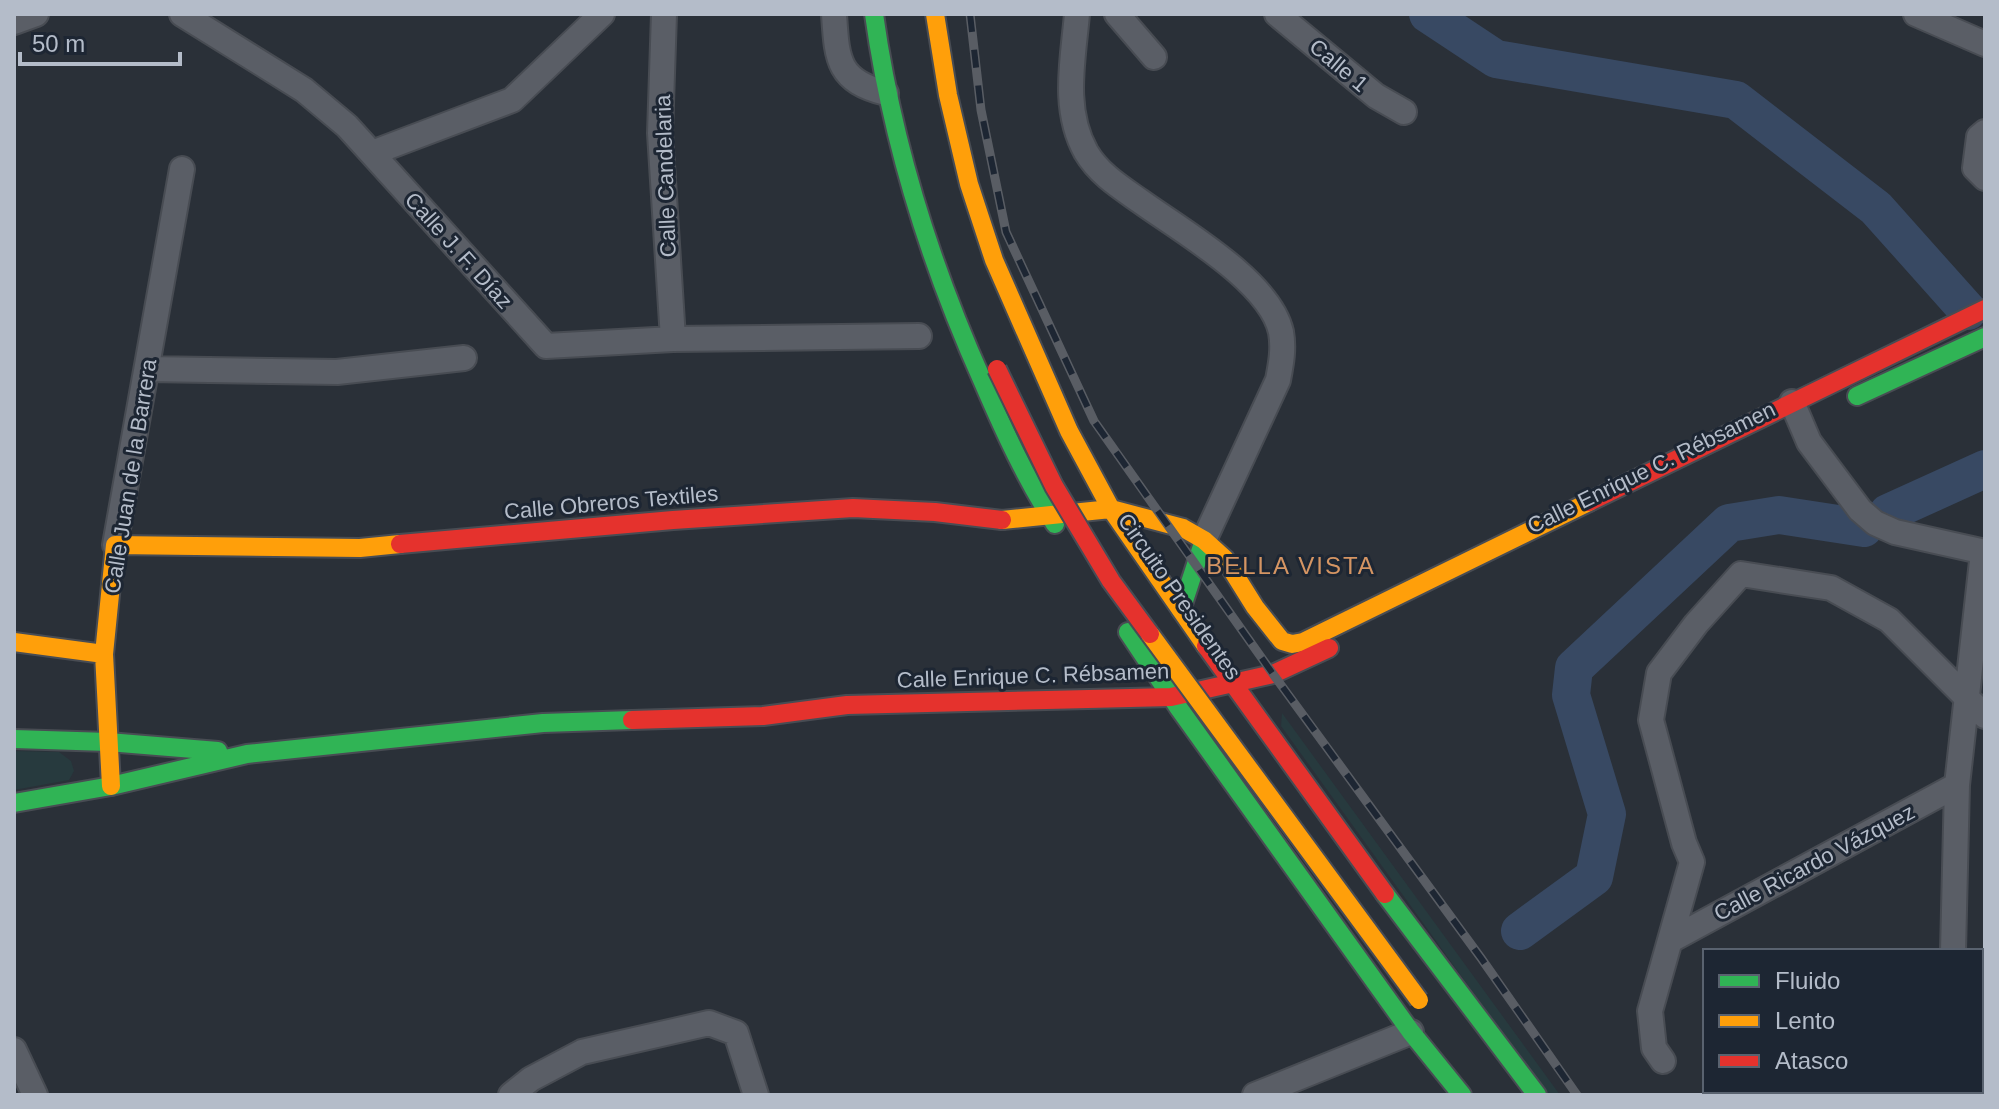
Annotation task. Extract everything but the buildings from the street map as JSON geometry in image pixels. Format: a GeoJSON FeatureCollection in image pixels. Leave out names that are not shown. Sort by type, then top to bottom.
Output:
{"type":"FeatureCollection","features":[{"type":"Feature","properties":{"kind":"main road"},"geometry":{"type":"LineString","coordinates":[[874,14],[898,148],[966,347],[1016,455],[1050,516],[1171,697],[1411,1032],[1462,1095]]}},
{"type":"Feature","properties":{"kind":"main road"},"geometry":{"type":"LineString","coordinates":[[919,14],[932,98],[955,188],[979,266],[1010,343]]}},
{"type":"Feature","properties":{"kind":"main road"},"geometry":{"type":"LineString","coordinates":[[935,14],[948,95],[969,184],[994,260],[1069,431],[1111,509],[1231,683],[1537,1095]]}},
{"type":"Feature","properties":{"kind":"main road","name":"Calle Enrique C. Rébsamen"},"geometry":{"type":"LineString","coordinates":[[1111,509],[1183,528],[1204,540],[1225,559],[1255,607],[1282,641],[1292,644],[1303,642],[1798,417],[1985,309]]}},
{"type":"Feature","properties":{"kind":"main road"},"geometry":{"type":"LineString","coordinates":[[1843,402],[1985,337]]}},
{"type":"Feature","properties":{"kind":"main road","name":"Circuito Presidentes"},"geometry":{"type":"LineString","coordinates":[[994,362],[1054,486],[1111,581],[1428,1012]]}},
{"type":"Feature","properties":{"kind":"main road","name":"Circuito Presidentes"},"geometry":{"type":"LineString","coordinates":[[1022,369],[1073,477],[1104,530]]}},
{"type":"Feature","properties":{"kind":"main road"},"geometry":{"type":"LineString","coordinates":[[1016,455],[1033,470],[1055,472],[1064,462],[1069,431]]}},
{"type":"Feature","properties":{"kind":"main road","name":"Calle Obreros Textiles"},"geometry":{"type":"LineString","coordinates":[[115,545],[360,548],[673,520],[853,508],[935,512],[1010,521],[1111,509]]}},
{"type":"Feature","properties":{"kind":"main road"},"geometry":{"type":"LineString","coordinates":[[1181,610],[1204,540]]}},
{"type":"Feature","properties":{"kind":"main road","name":"Calle Juan de la Barrera"},"geometry":{"type":"LineString","coordinates":[[111,786],[104,654],[115,545]]}},
{"type":"Feature","properties":{"kind":"main road","name":"Calle Enrique C. Rébsamen"},"geometry":{"type":"LineString","coordinates":[[14,803],[111,786],[247,754],[543,723],[763,716],[847,705],[1171,697],[1286,669],[1526,553]]}},
{"type":"Feature","properties":{"kind":"main road"},"geometry":{"type":"LineString","coordinates":[[1171,697],[1196,666],[1201,648],[1200,638]]}},
{"type":"Feature","properties":{"kind":"main road"},"geometry":{"type":"LineString","coordinates":[[14,642],[104,654]]}},
{"type":"Feature","properties":{"kind":"main road","name":"Circuito Presidentes"},"geometry":{"type":"LineString","coordinates":[[1201,671],[1514,1095]]}},
{"type":"Feature","properties":{"kind":"main road","name":"Calle Enrique C. Rébsamen"},"geometry":{"type":"LineString","coordinates":[[14,739],[108,742],[247,754]]}},
{"type":"Feature","properties":{"kind":"main road"},"geometry":{"type":"LineString","coordinates":[[1305,882],[1322,888],[1340,883],[1352,868],[1353,849]]}},
{"type":"Feature","properties":{"kind":"main road"},"geometry":{"type":"LineString","coordinates":[[1352,950],[1354,931],[1366,917],[1384,911],[1402,917]]}},
{"type":"Feature","properties":{"kind":"street"},"geometry":{"type":"LineString","coordinates":[[14,22],[36,14]]}},
{"type":"Feature","properties":{"kind":"street","name":"Calle J. F. Díaz"},"geometry":{"type":"LineString","coordinates":[[182,14],[304,90],[347,126],[546,346],[673,339]]}},
{"type":"Feature","properties":{"kind":"street"},"geometry":{"type":"LineString","coordinates":[[372,153],[512,100],[602,14]]}},
{"type":"Feature","properties":{"kind":"street","name":"Calle Candelaria"},"geometry":{"type":"LineString","coordinates":[[664,14],[660,133],[673,339]]}},
{"type":"Feature","properties":{"kind":"street"},"geometry":{"type":"LineString","coordinates":[[834,14],[836,56],[846,73],[863,87],[886,93]]}},
{"type":"Feature","properties":{"kind":"street"},"geometry":{"type":"LineString","coordinates":[[1077,14],[1069,93],[1074,120],[1086,152],[1109,180],[1235,268],[1271,308],[1281,331],[1283,358],[1278,380],[1204,540]]}},
{"type":"Feature","properties":{"kind":"street"},"geometry":{"type":"LineString","coordinates":[[1117,14],[1154,57]]}},
{"type":"Feature","properties":{"kind":"street","name":"Calle 1"},"geometry":{"type":"LineString","coordinates":[[1277,14],[1376,96],[1404,112]]}},
{"type":"Feature","properties":{"kind":"street"},"geometry":{"type":"LineString","coordinates":[[1916,14],[1985,44]]}},
{"type":"Feature","properties":{"kind":"street"},"geometry":{"type":"LineString","coordinates":[[1985,132],[1979,137],[1975,168],[1985,178]]}},
{"type":"Feature","properties":{"kind":"street","name":"Calle Juan de la Barrera"},"geometry":{"type":"LineString","coordinates":[[115,545],[182,169]]}},
{"type":"Feature","properties":{"kind":"street"},"geometry":{"type":"LineString","coordinates":[[673,339],[919,336]]}},
{"type":"Feature","properties":{"kind":"street"},"geometry":{"type":"LineString","coordinates":[[147,369],[337,372],[464,358]]}},
{"type":"Feature","properties":{"kind":"street"},"geometry":{"type":"LineString","coordinates":[[1798,417],[1809,442],[1860,510],[1875,523],[1895,532],[1984,552],[1977,708],[1957,785],[1953,949]]}},
{"type":"Feature","properties":{"kind":"street"},"geometry":{"type":"LineString","coordinates":[[1663,1061],[1654,1048],[1650,1011],[1692,862],[1684,843],[1651,720],[1652,706],[1659,673],[1696,624],[1741,574],[1831,588],[1889,620],[1977,708]]}},
{"type":"Feature","properties":{"kind":"street","name":"Calle Ricardo Vázquez"},"geometry":{"type":"LineString","coordinates":[[1671,940],[1957,785]]}},
{"type":"Feature","properties":{"kind":"street"},"geometry":{"type":"LineString","coordinates":[[511,1095],[531,1079],[582,1052],[709,1023],[736,1033],[751,1092]]}},
{"type":"Feature","properties":{"kind":"street"},"geometry":{"type":"LineString","coordinates":[[1255,1095],[1411,1032]]}},
{"type":"Feature","properties":{"kind":"street"},"geometry":{"type":"LineString","coordinates":[[14,1050],[35,1095]]}},
{"type":"Feature","properties":{"kind":"green space"},"geometry":{"type":"Polygon","coordinates":[[[1282,713],[1560,1095],[1547,1095],[1281,726],[1282,713]]]}},
{"type":"Feature","properties":{"kind":"green space"},"geometry":{"type":"Polygon","coordinates":[[[14,751],[59,752],[71,761],[74,771],[69,780],[14,790],[14,751]]]}},
{"type":"Feature","properties":{"kind":"waterway"},"geometry":{"type":"LineString","coordinates":[[1428,14],[1496,59],[1736,100],[1876,208],[1968,311]]}},
{"type":"Feature","properties":{"kind":"waterway"},"geometry":{"type":"LineString","coordinates":[[1888,513],[1985,469]]}},
{"type":"Feature","properties":{"kind":"waterway"},"geometry":{"type":"LineString","coordinates":[[1520,931],[1594,877],[1607,814],[1571,695],[1574,668],[1729,523],[1779,515],[1864,528]]}},
{"type":"Feature","properties":{"kind":"railway"},"geometry":{"type":"LineString","coordinates":[[970,14],[981,110],[1006,232],[1094,421],[1577,1095]]}},
{"type":"Feature","properties":{"kind":"traffic: fast"},"geometry":{"type":"LineString","coordinates":[[874,14],[902,156],[930,248],[999,419],[1055,524]]}},
{"type":"Feature","properties":{"kind":"traffic: fast"},"geometry":{"type":"LineString","coordinates":[[1857,396],[1985,337]]}},
{"type":"Feature","properties":{"kind":"traffic: fast"},"geometry":{"type":"LineString","coordinates":[[1181,610],[1204,540]]}},
{"type":"Feature","properties":{"kind":"traffic: fast"},"geometry":{"type":"LineString","coordinates":[[1128,632],[1178,707],[1411,1032],[1462,1095]]}},
{"type":"Feature","properties":{"kind":"traffic: fast"},"geometry":{"type":"LineString","coordinates":[[14,803],[111,786],[247,754],[543,723],[632,720]]}},
{"type":"Feature","properties":{"kind":"traffic: fast"},"geometry":{"type":"LineString","coordinates":[[14,739],[108,742],[218,751]]}},
{"type":"Feature","properties":{"kind":"traffic: fast"},"geometry":{"type":"LineString","coordinates":[[1385,894],[1537,1095]]}},
{"type":"Feature","properties":{"kind":"traffic: slow"},"geometry":{"type":"LineString","coordinates":[[935,14],[948,95],[969,184],[994,260],[1069,431],[1111,509],[1206,646]]}},
{"type":"Feature","properties":{"kind":"traffic: slow"},"geometry":{"type":"LineString","coordinates":[[1002,520],[1111,509],[1183,528],[1204,540],[1225,559],[1255,607],[1282,641],[1292,644],[1303,642],[1589,502]]}},
{"type":"Feature","properties":{"kind":"traffic: slow"},"geometry":{"type":"LineString","coordinates":[[111,786],[104,654],[115,545],[360,548],[400,544]]}},
{"type":"Feature","properties":{"kind":"traffic: slow"},"geometry":{"type":"LineString","coordinates":[[1150,634],[1419,1000]]}},
{"type":"Feature","properties":{"kind":"traffic: slow"},"geometry":{"type":"LineString","coordinates":[[14,642],[104,654]]}},
{"type":"Feature","properties":{"kind":"traffic: jam"},"geometry":{"type":"LineString","coordinates":[[1589,502],[1985,309]]}},
{"type":"Feature","properties":{"kind":"traffic: jam"},"geometry":{"type":"LineString","coordinates":[[997,369],[1054,486],[1111,581],[1150,634]]}},
{"type":"Feature","properties":{"kind":"traffic: jam"},"geometry":{"type":"LineString","coordinates":[[400,544],[853,508],[935,512],[1002,520]]}},
{"type":"Feature","properties":{"kind":"traffic: jam"},"geometry":{"type":"LineString","coordinates":[[1206,646],[1385,894]]}},
{"type":"Feature","properties":{"kind":"traffic: jam"},"geometry":{"type":"LineString","coordinates":[[632,720],[763,716],[847,705],[1171,697],[1273,674],[1329,648]]}},
{"type":"Feature","properties":{"kind":"district","name":"BELLA VISTA"},"geometry":{"type":"Point","coordinates":[1291,566]}}]}
